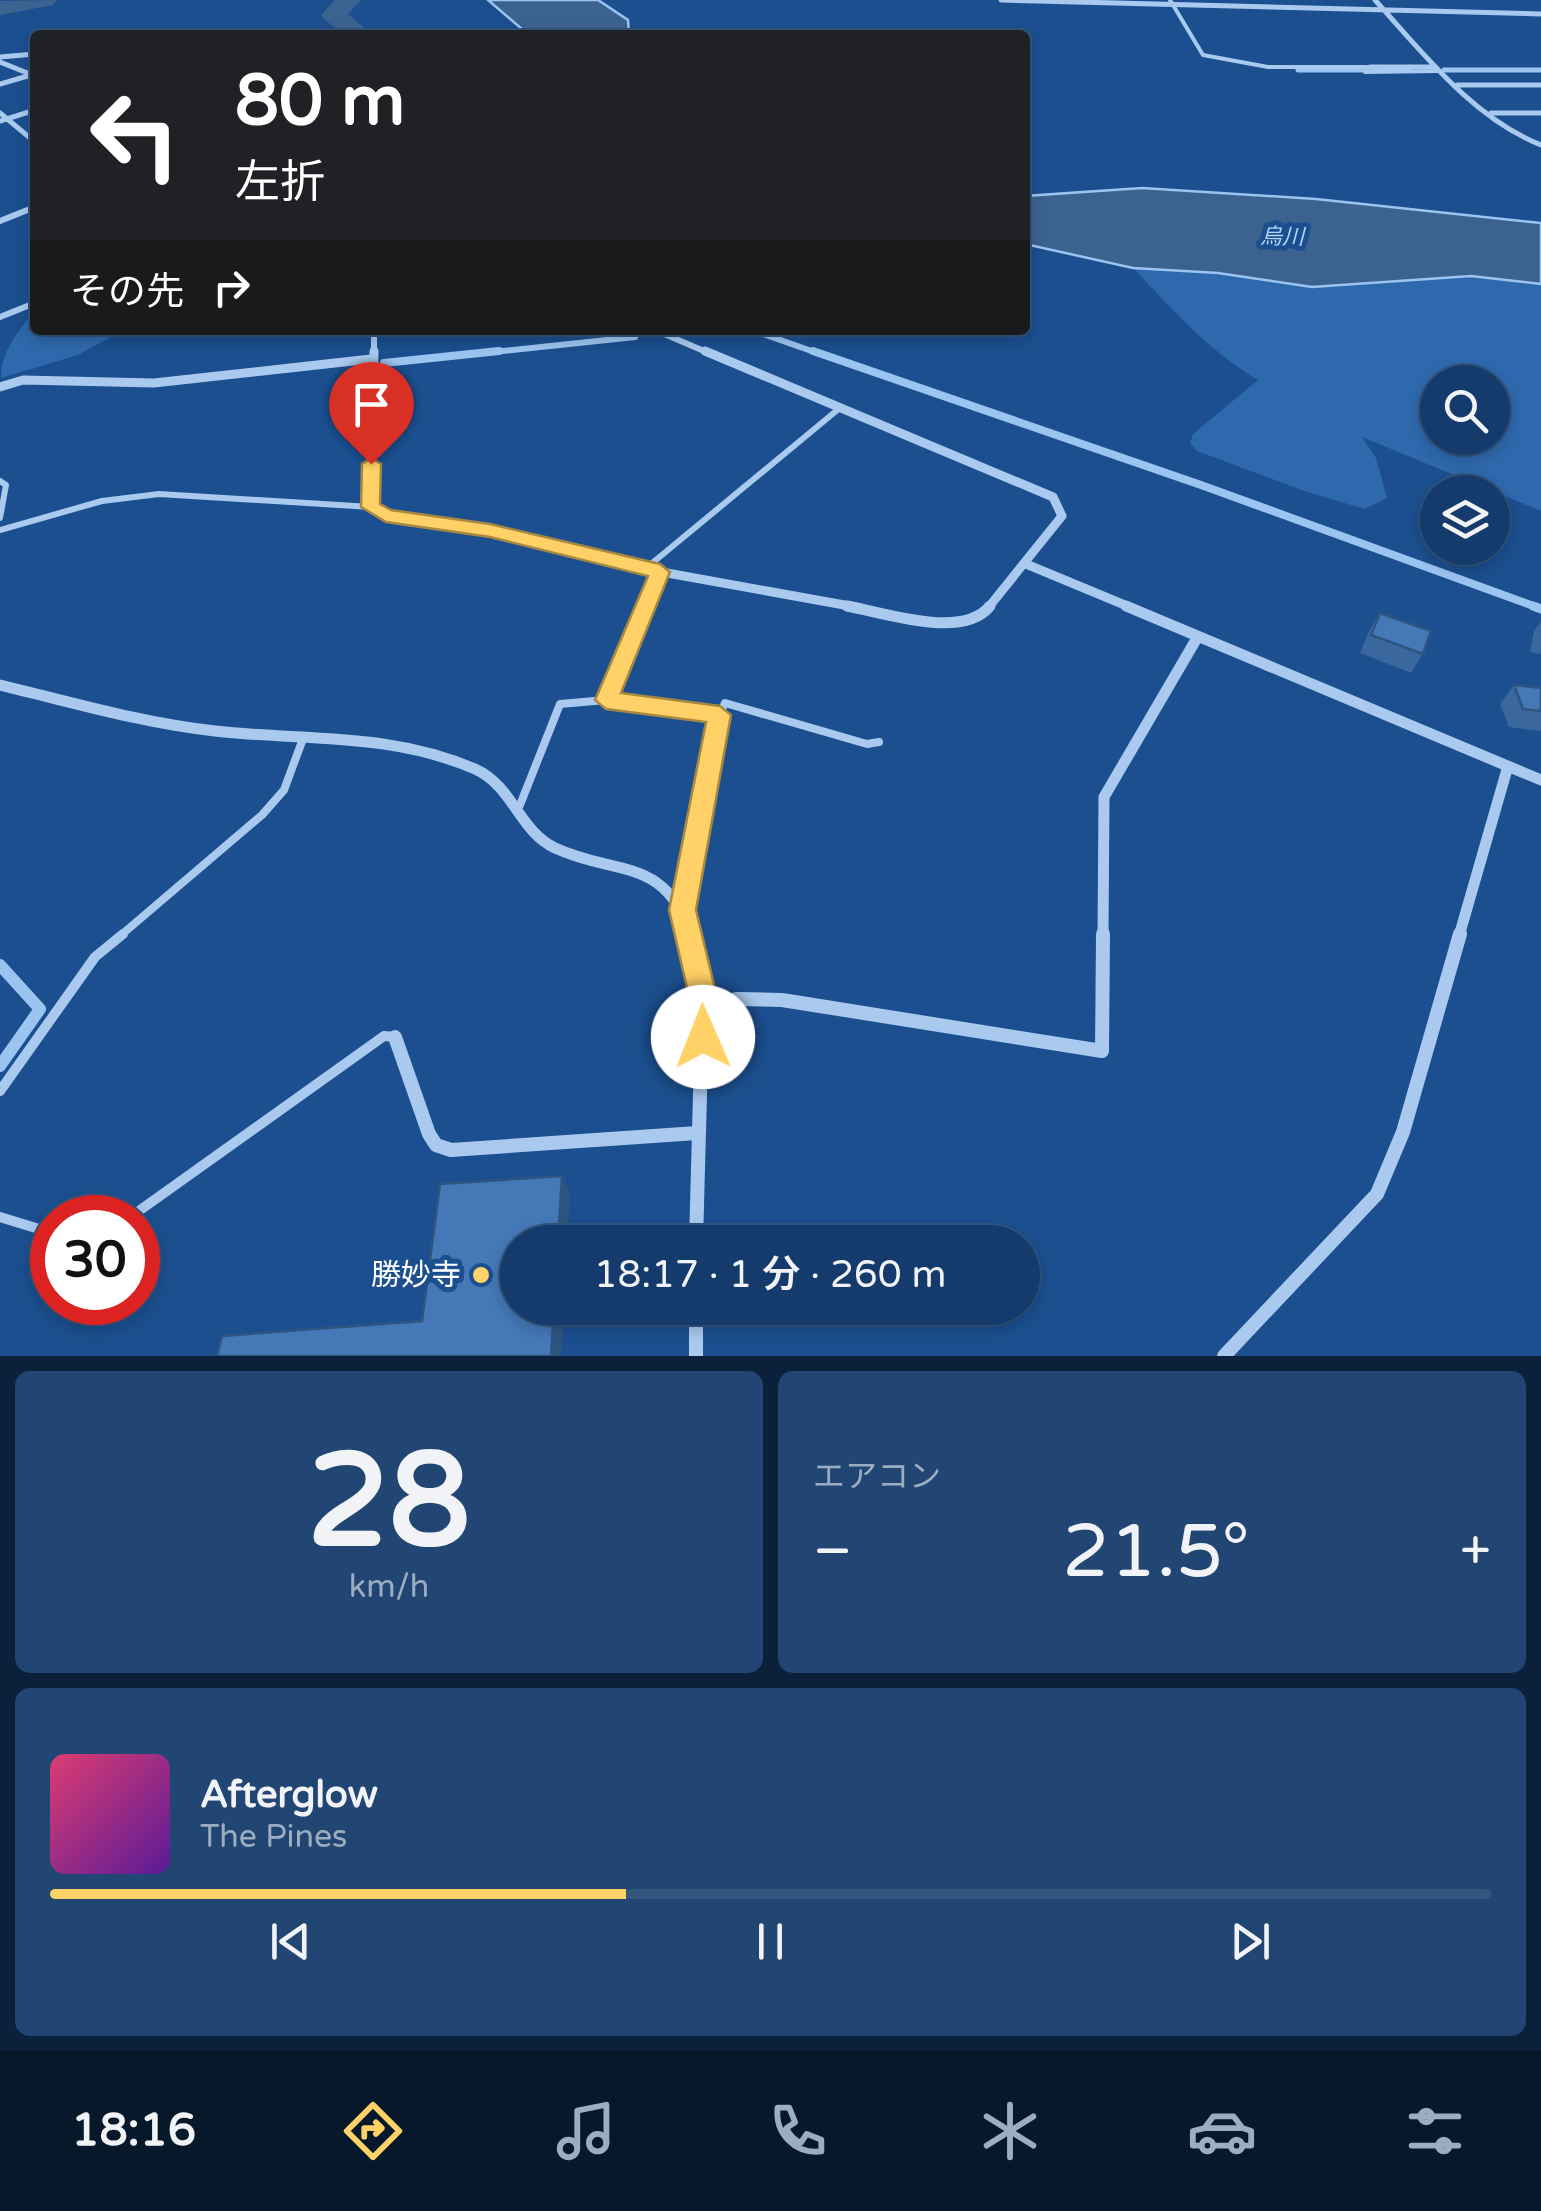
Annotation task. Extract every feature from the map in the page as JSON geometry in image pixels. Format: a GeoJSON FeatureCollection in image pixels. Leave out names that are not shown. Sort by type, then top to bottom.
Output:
{"type":"FeatureCollection","features":[{"type":"Feature","properties":{"kind":"street"},"geometry":{"type":"LineString","coordinates":[[1001,0],[1541,14]]}},
{"type":"Feature","properties":{"kind":"street"},"geometry":{"type":"LineString","coordinates":[[1376,0],[1437,69],[1518,138],[1541,146]]}},
{"type":"Feature","properties":{"kind":"street"},"geometry":{"type":"LineString","coordinates":[[0,59],[30,55]]}},
{"type":"Feature","properties":{"kind":"street"},"geometry":{"type":"LineString","coordinates":[[0,59],[30,74]]}},
{"type":"Feature","properties":{"kind":"street"},"geometry":{"type":"LineString","coordinates":[[1370,67],[1437,69]]}},
{"type":"Feature","properties":{"kind":"street"},"geometry":{"type":"LineString","coordinates":[[1517,73],[1539,87]]}},
{"type":"Feature","properties":{"kind":"street"},"geometry":{"type":"LineString","coordinates":[[0,84],[30,76]]}},
{"type":"Feature","properties":{"kind":"street"},"geometry":{"type":"LineString","coordinates":[[1456,85],[1539,87]]}},
{"type":"Feature","properties":{"kind":"street"},"geometry":{"type":"LineString","coordinates":[[0,121],[30,112]]}},
{"type":"Feature","properties":{"kind":"street"},"geometry":{"type":"LineString","coordinates":[[0,113],[30,137]]}},
{"type":"Feature","properties":{"kind":"street"},"geometry":{"type":"LineString","coordinates":[[1490,113],[1541,113]]}},
{"type":"Feature","properties":{"kind":"street"},"geometry":{"type":"LineString","coordinates":[[0,222],[30,210]]}},
{"type":"Feature","properties":{"kind":"street"},"geometry":{"type":"LineString","coordinates":[[0,317],[30,305]]}},
{"type":"Feature","properties":{"kind":"street"},"geometry":{"type":"LineString","coordinates":[[374,335],[370,507],[386,516],[490,530],[645,569],[951,625],[982,616],[1062,516],[1052,497],[677,335]]}},
{"type":"Feature","properties":{"kind":"street"},"geometry":{"type":"LineString","coordinates":[[0,387],[23,380],[154,383],[371,360]]}},
{"type":"Feature","properties":{"kind":"street"},"geometry":{"type":"LineString","coordinates":[[1026,564],[1541,780]]}},
{"type":"Feature","properties":{"kind":"street"},"geometry":{"type":"LineString","coordinates":[[705,1005],[738,999],[782,1000],[1102,1051],[1104,797],[1197,638]]}},
{"type":"Feature","properties":{"kind":"street"},"geometry":{"type":"LineString","coordinates":[[0,685],[151,721],[216,731],[368,739],[426,753],[479,770],[508,790],[527,822],[549,845],[646,875],[668,890],[683,910],[705,1005],[696,1225]]}},
{"type":"Feature","properties":{"kind":"street"},"geometry":{"type":"LineString","coordinates":[[1224,1356],[1377,1194],[1403,1132],[1508,766]]}},
{"type":"Feature","properties":{"kind":"street"},"geometry":{"type":"LineString","coordinates":[[394,1037],[429,1134],[436,1144],[451,1150],[697,1133]]}},
{"type":"Feature","properties":{"kind":"street"},"geometry":{"type":"LineString","coordinates":[[696,1325],[696,1356]]}},
{"type":"Feature","properties":{"kind":"lane"},"geometry":{"type":"LineString","coordinates":[[1171,2],[1202,55],[1304,72],[1437,69]]}},
{"type":"Feature","properties":{"kind":"lane"},"geometry":{"type":"LineString","coordinates":[[1351,70],[1370,67]]}},
{"type":"Feature","properties":{"kind":"lane"},"geometry":{"type":"LineString","coordinates":[[645,569],[841,408]]}},
{"type":"Feature","properties":{"kind":"lane"},"geometry":{"type":"LineString","coordinates":[[0,480],[6,486],[6,497],[0,518]]}},
{"type":"Feature","properties":{"kind":"lane"},"geometry":{"type":"LineString","coordinates":[[0,530],[102,501],[159,494],[370,507]]}},
{"type":"Feature","properties":{"kind":"lane"},"geometry":{"type":"LineString","coordinates":[[606,700],[660,572]]}},
{"type":"Feature","properties":{"kind":"lane"},"geometry":{"type":"LineString","coordinates":[[520,805],[560,704],[606,700],[720,715]]}},
{"type":"Feature","properties":{"kind":"lane"},"geometry":{"type":"LineString","coordinates":[[683,910],[725,703],[867,744],[879,742]]}},
{"type":"Feature","properties":{"kind":"lane"},"geometry":{"type":"LineString","coordinates":[[0,1091],[95,958],[262,815],[284,790],[304,736]]}},
{"type":"Feature","properties":{"kind":"lane"},"geometry":{"type":"LineString","coordinates":[[160,1196],[384,1036],[394,1037]]}},
{"type":"Feature","properties":{"kind":"lane"},"geometry":{"type":"LineString","coordinates":[[0,1217],[30,1226]]}},
{"type":"Feature","properties":{"kind":"shaded area"},"geometry":{"type":"Polygon","coordinates":[[[1133,268],[1218,273],[1313,287],[1471,276],[1541,284],[1541,511],[1510,498],[1510,475],[1454,475],[1362,437],[1376,458],[1387,498],[1365,509],[1197,451],[1190,443],[1193,434],[1258,380],[1207,343],[1133,268]]]}},
{"type":"Feature","properties":{"kind":"shaded area"},"geometry":{"type":"Polygon","coordinates":[[[30,316],[30,335],[114,335],[78,355],[1,378],[7,350],[30,316]]]}},
{"type":"Feature","properties":{"kind":"water"},"geometry":{"type":"Polygon","coordinates":[[[488,0],[598,0],[628,20],[629,30],[523,30],[488,0]]]}},
{"type":"Feature","properties":{"kind":"water","name":"烏川"},"geometry":{"type":"Polygon","coordinates":[[[1142,188],[1316,199],[1541,223],[1541,284],[1471,276],[1312,287],[1218,273],[1133,268],[1030,245],[1030,196],[1142,188]]]}},
{"type":"Feature","properties":{"kind":"building"},"geometry":{"type":"Polygon","coordinates":[[[1380,613],[1431,631],[1423,654],[1371,635],[1380,613]]]}},
{"type":"Feature","properties":{"kind":"building"},"geometry":{"type":"Polygon","coordinates":[[[1514,685],[1541,688],[1541,711],[1523,709],[1514,685]]]}},
{"type":"Feature","properties":{"kind":"building"},"geometry":{"type":"Polygon","coordinates":[[[562,1176],[559,1225],[500,1225],[500,1325],[553,1325],[551,1356],[217,1356],[222,1336],[422,1321],[440,1184],[562,1176]]]}},
{"type":"Feature","properties":{"kind":"waterway"},"geometry":{"type":"LineString","coordinates":[[0,8],[45,0]]}},
{"type":"Feature","properties":{"kind":"waterway"},"geometry":{"type":"LineString","coordinates":[[349,0],[333,15],[354,30]]}},
{"type":"Feature","properties":{"kind":"waterway"},"geometry":{"type":"LineString","coordinates":[[1298,70],[1410,70]]}},
{"type":"Feature","properties":{"kind":"waterway"},"geometry":{"type":"LineString","coordinates":[[1444,70],[1541,70]]}},
{"type":"Feature","properties":{"kind":"waterway"},"geometry":{"type":"LineString","coordinates":[[766,335],[820,354]]}},
{"type":"Feature","properties":{"kind":"waterway"},"geometry":{"type":"LineString","coordinates":[[475,354],[635,337]]}},
{"type":"Feature","properties":{"kind":"waterway"},"geometry":{"type":"LineString","coordinates":[[384,363],[499,351]]}},
{"type":"Feature","properties":{"kind":"waterway"},"geometry":{"type":"LineString","coordinates":[[813,351],[1201,485],[1539,608]]}},
{"type":"Feature","properties":{"kind":"waterway"},"geometry":{"type":"LineString","coordinates":[[1533,606],[1541,609]]}},
{"type":"Feature","properties":{"kind":"waterway"},"geometry":{"type":"LineString","coordinates":[[0,965],[40,1009],[0,1066]]}},
{"type":"Feature","properties":{"kind":"place","name":"勝妙寺"},"geometry":{"type":"Point","coordinates":[481,1275]}},
{"type":"Feature","properties":{"kind":"route"},"geometry":{"type":"LineString","coordinates":[[371,464],[370,507],[386,516],[490,530],[660,572],[606,700],[720,715],[683,910],[705,1005],[703,1037]]}}]}
